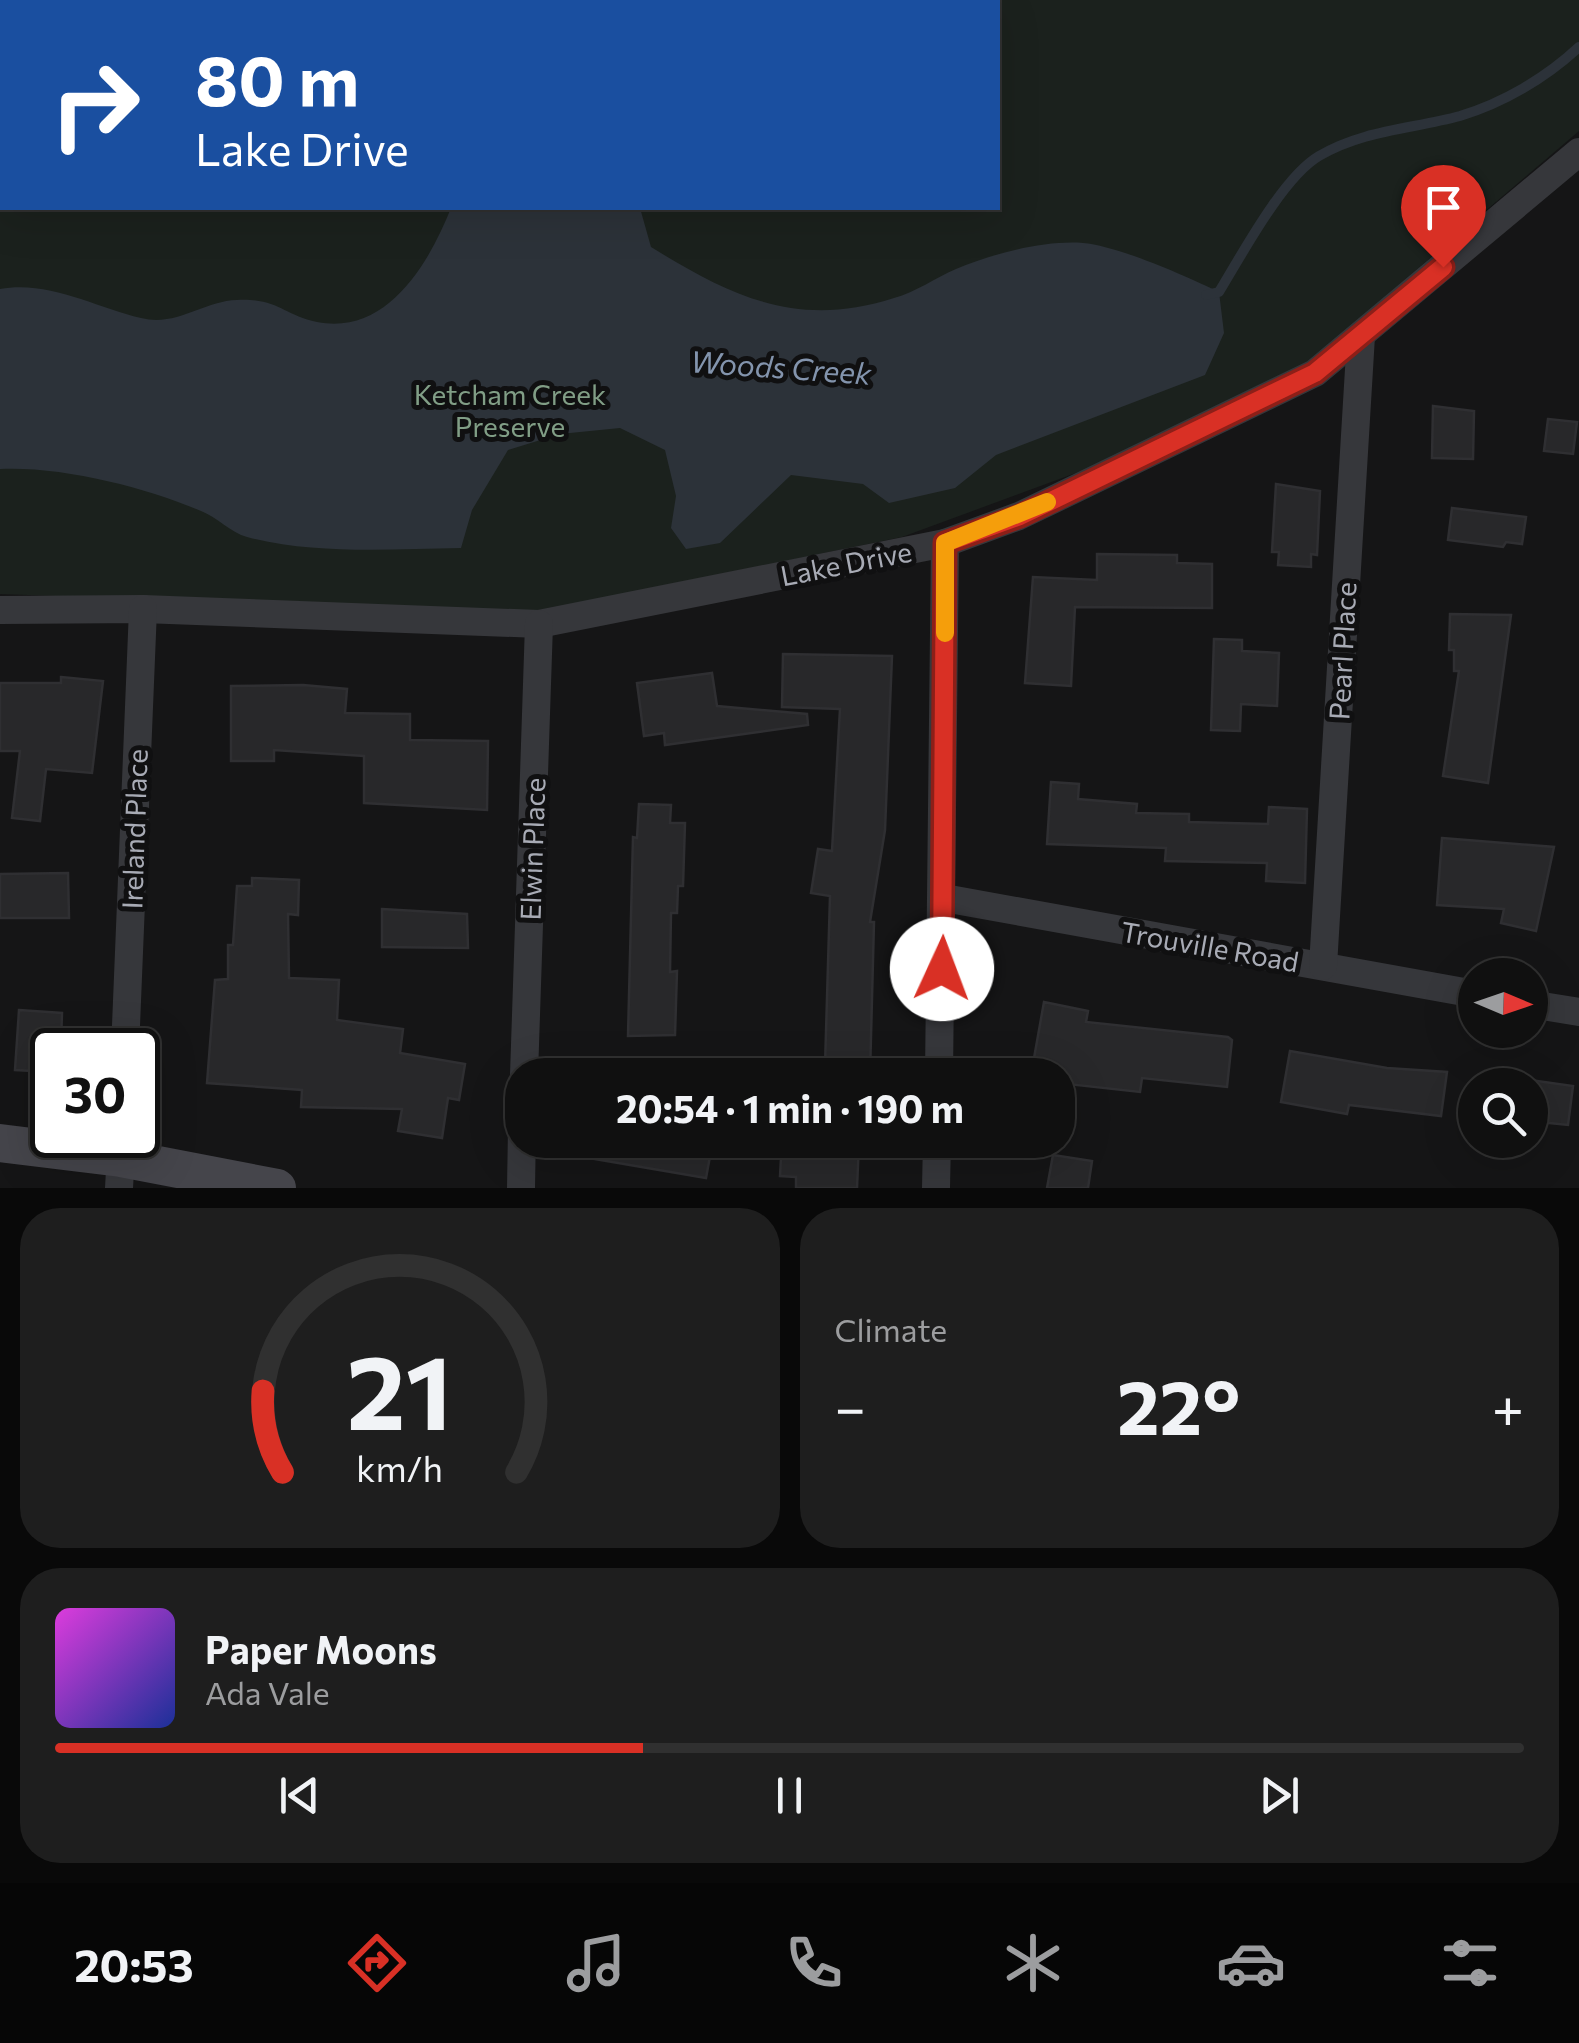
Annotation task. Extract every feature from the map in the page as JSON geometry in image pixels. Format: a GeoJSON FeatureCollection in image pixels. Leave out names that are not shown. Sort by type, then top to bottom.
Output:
{"type":"FeatureCollection","features":[{"type":"Feature","properties":{"kind":"street","name":"Lake Drive"},"geometry":{"type":"LineString","coordinates":[[0,610],[143,609],[539,624],[945,543],[1020,516],[1315,373],[1579,152]]}},
{"type":"Feature","properties":{"kind":"street","name":"Pearl Place"},"geometry":{"type":"LineString","coordinates":[[1324,966],[1361,336]]}},
{"type":"Feature","properties":{"kind":"street"},"geometry":{"type":"LineString","coordinates":[[939,1058],[945,543]]}},
{"type":"Feature","properties":{"kind":"street","name":"Ireland Place"},"geometry":{"type":"LineString","coordinates":[[127,1028],[143,609]]}},
{"type":"Feature","properties":{"kind":"street","name":"Elwin Place"},"geometry":{"type":"LineString","coordinates":[[525,1058],[539,624]]}},
{"type":"Feature","properties":{"kind":"street","name":"Trouville Road"},"geometry":{"type":"LineString","coordinates":[[944,898],[1458,991]]}},
{"type":"Feature","properties":{"kind":"street"},"geometry":{"type":"LineString","coordinates":[[1548,1007],[1579,1012]]}},
{"type":"Feature","properties":{"kind":"street"},"geometry":{"type":"LineString","coordinates":[[0,1143],[277,1188]]}},
{"type":"Feature","properties":{"kind":"street"},"geometry":{"type":"LineString","coordinates":[[520,1188],[521,1158]]}},
{"type":"Feature","properties":{"kind":"street"},"geometry":{"type":"LineString","coordinates":[[936,1188],[937,1158]]}},
{"type":"Feature","properties":{"kind":"green space","name":"Ketcham Creek Preserve"},"geometry":{"type":"Polygon","coordinates":[[[1000,0],[1579,0],[1579,131],[1298,371],[1103,463],[902,537],[531,613],[0,594],[0,210],[1000,210],[1000,0]]]}},
{"type":"Feature","properties":{"kind":"water"},"geometry":{"type":"Polygon","coordinates":[[[450,210],[641,210],[651,247],[710,280],[767,303],[827,310],[894,298],[1001,253],[1083,243],[1152,263],[1219,292],[1224,333],[1205,375],[996,455],[955,488],[889,503],[863,484],[791,475],[720,543],[686,549],[671,528],[676,496],[665,450],[620,428],[560,434],[508,450],[472,510],[461,548],[354,550],[273,543],[241,535],[201,511],[129,486],[49,471],[0,469],[0,289],[54,291],[154,320],[178,317],[225,301],[251,300],[317,322],[342,323],[365,318],[403,290],[450,210]]]}},
{"type":"Feature","properties":{"kind":"building"},"geometry":{"type":"Polygon","coordinates":[[[1433,406],[1474,411],[1473,459],[1432,458],[1433,406]]]}},
{"type":"Feature","properties":{"kind":"building"},"geometry":{"type":"Polygon","coordinates":[[[1548,419],[1577,422],[1573,454],[1544,451],[1548,419]]]}},
{"type":"Feature","properties":{"kind":"building"},"geometry":{"type":"Polygon","coordinates":[[[1276,484],[1320,491],[1317,555],[1311,554],[1311,567],[1278,565],[1279,552],[1272,552],[1276,484]]]}},
{"type":"Feature","properties":{"kind":"building"},"geometry":{"type":"Polygon","coordinates":[[[1452,508],[1526,517],[1522,544],[1506,542],[1503,547],[1448,540],[1452,508]]]}},
{"type":"Feature","properties":{"kind":"building"},"geometry":{"type":"Polygon","coordinates":[[[1097,554],[1177,555],[1177,563],[1212,564],[1212,608],[1075,607],[1071,686],[1025,683],[1033,577],[1097,580],[1097,554]]]}},
{"type":"Feature","properties":{"kind":"building"},"geometry":{"type":"Polygon","coordinates":[[[1450,614],[1511,615],[1488,783],[1443,776],[1459,671],[1454,671],[1454,650],[1449,650],[1450,614]]]}},
{"type":"Feature","properties":{"kind":"building"},"geometry":{"type":"Polygon","coordinates":[[[1214,639],[1242,640],[1242,651],[1279,653],[1277,706],[1241,704],[1240,731],[1211,730],[1214,639]]]}},
{"type":"Feature","properties":{"kind":"building"},"geometry":{"type":"Polygon","coordinates":[[[783,654],[892,656],[885,830],[870,922],[874,922],[870,1058],[825,1058],[830,896],[811,893],[818,849],[832,851],[840,709],[782,707],[783,654]]]}},
{"type":"Feature","properties":{"kind":"building"},"geometry":{"type":"Polygon","coordinates":[[[712,673],[717,706],[807,714],[808,725],[665,745],[664,733],[644,736],[637,683],[712,673]]]}},
{"type":"Feature","properties":{"kind":"building"},"geometry":{"type":"Polygon","coordinates":[[[61,677],[103,681],[92,773],[46,769],[40,821],[12,818],[20,751],[0,751],[0,683],[61,683],[61,677]]]}},
{"type":"Feature","properties":{"kind":"building"},"geometry":{"type":"Polygon","coordinates":[[[231,686],[347,689],[345,713],[410,714],[410,740],[488,741],[487,810],[364,803],[364,756],[274,750],[274,761],[231,761],[231,686]]]}},
{"type":"Feature","properties":{"kind":"building"},"geometry":{"type":"Polygon","coordinates":[[[1051,782],[1079,784],[1078,799],[1137,804],[1136,813],[1189,814],[1189,822],[1268,824],[1269,807],[1307,809],[1305,883],[1266,881],[1267,863],[1165,861],[1166,848],[1047,844],[1051,782]]]}},
{"type":"Feature","properties":{"kind":"building"},"geometry":{"type":"Polygon","coordinates":[[[639,804],[671,805],[670,823],[685,823],[683,886],[678,886],[677,913],[671,913],[670,972],[677,971],[675,1035],[628,1036],[633,837],[637,838],[639,804]]]}},
{"type":"Feature","properties":{"kind":"building"},"geometry":{"type":"Polygon","coordinates":[[[1442,838],[1554,847],[1536,931],[1501,923],[1504,909],[1437,905],[1442,838]]]}},
{"type":"Feature","properties":{"kind":"building"},"geometry":{"type":"Polygon","coordinates":[[[68,873],[69,918],[0,918],[0,874],[68,873]]]}},
{"type":"Feature","properties":{"kind":"building"},"geometry":{"type":"Polygon","coordinates":[[[252,878],[299,880],[298,915],[288,914],[289,978],[339,980],[337,1020],[403,1029],[400,1053],[465,1064],[459,1100],[448,1098],[442,1138],[398,1131],[402,1109],[301,1107],[302,1090],[207,1083],[215,980],[228,979],[228,945],[233,945],[237,886],[252,886],[252,878]]]}},
{"type":"Feature","properties":{"kind":"building"},"geometry":{"type":"Polygon","coordinates":[[[382,909],[467,914],[468,948],[382,947],[382,909]]]}},
{"type":"Feature","properties":{"kind":"building"},"geometry":{"type":"Polygon","coordinates":[[[1044,1002],[1088,1011],[1086,1022],[1232,1040],[1227,1087],[1142,1078],[1140,1092],[1075,1085],[1075,1058],[1034,1058],[1044,1002]]]}},
{"type":"Feature","properties":{"kind":"building"},"geometry":{"type":"Polygon","coordinates":[[[19,1010],[62,1013],[62,1028],[30,1028],[30,1071],[15,1070],[19,1010]]]}},
{"type":"Feature","properties":{"kind":"building"},"geometry":{"type":"Polygon","coordinates":[[[1290,1051],[1387,1068],[1447,1072],[1441,1116],[1349,1105],[1347,1114],[1281,1102],[1290,1051]]]}},
{"type":"Feature","properties":{"kind":"building"},"geometry":{"type":"Polygon","coordinates":[[[1548,1083],[1573,1086],[1568,1125],[1548,1123],[1548,1083]]]}},
{"type":"Feature","properties":{"kind":"building"},"geometry":{"type":"Polygon","coordinates":[[[589,1158],[710,1158],[706,1178],[589,1158]]]}},
{"type":"Feature","properties":{"kind":"building"},"geometry":{"type":"Polygon","coordinates":[[[781,1158],[858,1158],[857,1188],[796,1188],[796,1177],[780,1176],[781,1158]]]}},
{"type":"Feature","properties":{"kind":"building"},"geometry":{"type":"Polygon","coordinates":[[[1052,1158],[1092,1161],[1088,1188],[1047,1188],[1052,1158]]]}},
{"type":"Feature","properties":{"kind":"waterway","name":"Woods Creek"},"geometry":{"type":"LineString","coordinates":[[1206,295],[1219,292],[1277,199],[1305,166],[1319,156],[1370,135],[1460,116],[1492,104],[1538,79],[1579,47]]}},
{"type":"Feature","properties":{"kind":"slow traffic"},"geometry":{"type":"LineString","coordinates":[[945,633],[945,543],[1047,502]]}},
{"type":"Feature","properties":{"kind":"route"},"geometry":{"type":"LineString","coordinates":[[942,969],[945,543],[1020,516],[1315,373],[1443,267]]}}]}
